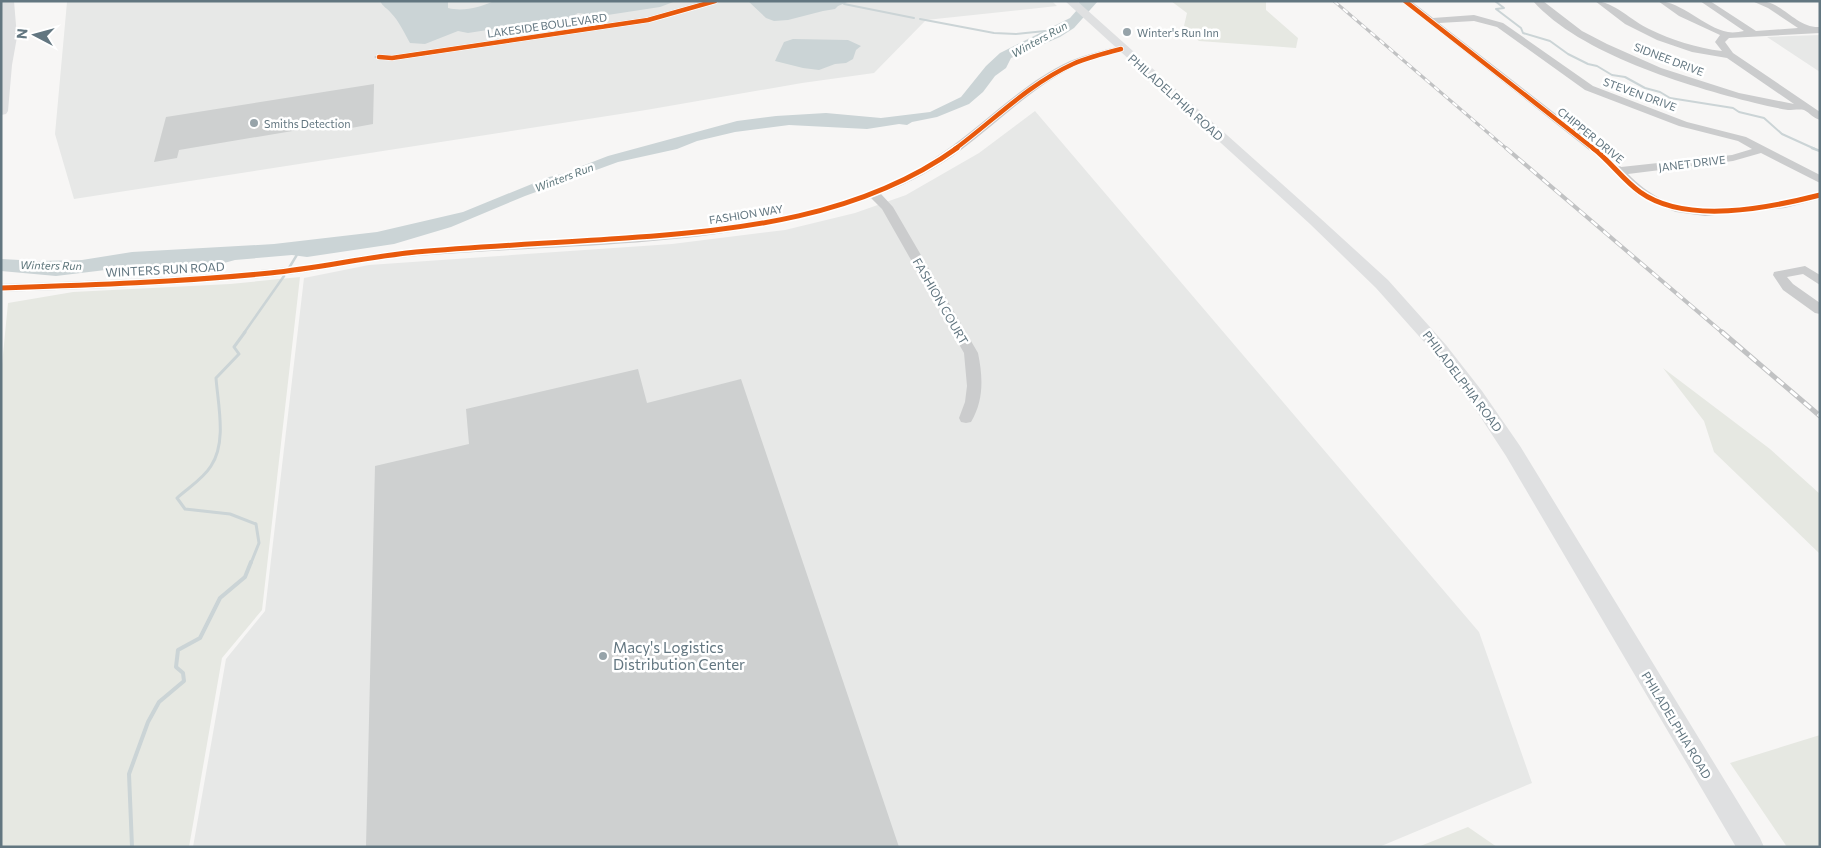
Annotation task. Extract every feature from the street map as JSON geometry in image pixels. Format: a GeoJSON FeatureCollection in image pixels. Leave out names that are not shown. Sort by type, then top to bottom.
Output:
{"type":"FeatureCollection","features":[{"type":"Feature","properties":{"kind":"highway"},"geometry":{"type":"LineString","coordinates":[[8,1],[10,36]]}},
{"type":"Feature","properties":{"kind":"highway"},"geometry":{"type":"LineString","coordinates":[[1,111],[10,36],[18,1]]}},
{"type":"Feature","properties":{"kind":"main road","name":"PHILADELPHIA ROAD"},"geometry":{"type":"LineString","coordinates":[[1070,1],[1360,262],[1434,342],[1476,396],[1513,451],[1751,847]]}},
{"type":"Feature","properties":{"kind":"street","name":"LAKESIDE BOULEVARD"},"geometry":{"type":"LineString","coordinates":[[379,57],[392,58],[624,24],[668,16],[715,1]]}},
{"type":"Feature","properties":{"kind":"street","name":"CHIPPER DRIVE"},"geometry":{"type":"LineString","coordinates":[[1405,1],[1602,155],[1640,192],[1649,198],[1687,211],[1713,212],[1785,204],[1820,195]]}},
{"type":"Feature","properties":{"kind":"street","name":"SIDNEE DRIVE"},"geometry":{"type":"LineString","coordinates":[[1537,1],[1577,31],[1645,64],[1697,83],[1758,101],[1783,106],[1806,107]]}},
{"type":"Feature","properties":{"kind":"street"},"geometry":{"type":"LineString","coordinates":[[1599,1],[1621,17],[1668,41],[1700,52],[1730,54]]}},
{"type":"Feature","properties":{"kind":"street"},"geometry":{"type":"LineString","coordinates":[[1662,1],[1682,14],[1727,35]]}},
{"type":"Feature","properties":{"kind":"street"},"geometry":{"type":"LineString","coordinates":[[1704,1],[1717,6],[1731,19],[1752,33]]}},
{"type":"Feature","properties":{"kind":"street"},"geometry":{"type":"LineString","coordinates":[[1756,1],[1771,6],[1808,31]]}},
{"type":"Feature","properties":{"kind":"street"},"geometry":{"type":"LineString","coordinates":[[1784,15],[1820,28]]}},
{"type":"Feature","properties":{"kind":"street","name":"STEVEN DRIVE"},"geometry":{"type":"LineString","coordinates":[[1430,21],[1474,18],[1495,23],[1504,27],[1599,93],[1683,124],[1742,139],[1820,180]]}},
{"type":"Feature","properties":{"kind":"street"},"geometry":{"type":"LineString","coordinates":[[1731,19],[1775,32]]}},
{"type":"Feature","properties":{"kind":"street"},"geometry":{"type":"LineString","coordinates":[[1820,28],[1808,31],[1727,35],[1720,42],[1730,54],[1820,117]]}},
{"type":"Feature","properties":{"kind":"street","name":"FASHION WAY"},"geometry":{"type":"LineString","coordinates":[[329,265],[396,254],[630,238],[735,227],[809,214],[873,193],[918,173],[942,159],[1032,87],[1054,73],[1082,59],[1122,48]]}},
{"type":"Feature","properties":{"kind":"street","name":"JANET DRIVE"},"geometry":{"type":"LineString","coordinates":[[1620,171],[1718,160],[1763,149]]}},
{"type":"Feature","properties":{"kind":"street","name":"FASHION COURT"},"geometry":{"type":"LineString","coordinates":[[873,193],[887,207],[971,353],[974,370],[972,406],[966,418]]}},
{"type":"Feature","properties":{"kind":"street"},"geometry":{"type":"LineString","coordinates":[[1803,200],[1820,209]]}},
{"type":"Feature","properties":{"kind":"street","name":"WINTERS RUN ROAD"},"geometry":{"type":"LineString","coordinates":[[1,288],[248,275],[329,265]]}},
{"type":"Feature","properties":{"kind":"street"},"geometry":{"type":"LineString","coordinates":[[1820,281],[1804,270],[1779,275],[1788,287],[1820,310]]}},
{"type":"Feature","properties":{"kind":"shaded area"},"geometry":{"type":"Polygon","coordinates":[[[63,1],[1052,1],[1057,6],[926,20],[874,73],[74,199],[55,134],[67,2],[63,1]]]}},
{"type":"Feature","properties":{"kind":"shaded area"},"geometry":{"type":"Polygon","coordinates":[[[1171,1],[1266,1],[1266,10],[1298,38],[1296,48],[1199,41],[1184,26],[1187,13],[1171,1]]]}},
{"type":"Feature","properties":{"kind":"shaded area"},"geometry":{"type":"Polygon","coordinates":[[[1820,35],[1820,72],[1767,37],[1820,35]]]}},
{"type":"Feature","properties":{"kind":"shaded area"},"geometry":{"type":"Polygon","coordinates":[[[1035,111],[1479,632],[1532,783],[1379,847],[193,847],[226,659],[265,611],[304,278],[369,265],[672,244],[785,230],[855,213],[906,195],[979,153],[1035,111]]]}},
{"type":"Feature","properties":{"kind":"shaded area"},"geometry":{"type":"Polygon","coordinates":[[[300,277],[262,610],[222,658],[189,847],[1,847],[1,375],[8,303],[73,292],[230,284],[300,277]]]}},
{"type":"Feature","properties":{"kind":"shaded area"},"geometry":{"type":"Polygon","coordinates":[[[1663,368],[1770,449],[1820,494],[1820,554],[1714,452],[1704,421],[1663,368]]]}},
{"type":"Feature","properties":{"kind":"shaded area"},"geometry":{"type":"Polygon","coordinates":[[[1820,735],[1820,847],[1787,847],[1730,763],[1820,735]]]}},
{"type":"Feature","properties":{"kind":"shaded area"},"geometry":{"type":"Polygon","coordinates":[[[1468,827],[1497,847],[1418,847],[1468,827]]]}},
{"type":"Feature","properties":{"kind":"water"},"geometry":{"type":"Polygon","coordinates":[[[380,1],[448,1],[448,8],[466,9],[494,1],[676,1],[660,7],[601,16],[578,13],[566,20],[547,25],[532,23],[468,33],[458,31],[425,44],[410,43],[397,20],[380,1]]]}},
{"type":"Feature","properties":{"kind":"water"},"geometry":{"type":"Polygon","coordinates":[[[748,1],[850,1],[835,9],[788,20],[774,21],[766,18],[748,1]]]}},
{"type":"Feature","properties":{"kind":"water","name":"Winters Run"},"geometry":{"type":"Polygon","coordinates":[[[1079,1],[1098,1],[1074,28],[1060,37],[1011,58],[1006,68],[995,76],[983,92],[969,104],[937,117],[912,122],[907,125],[899,124],[867,129],[789,125],[735,132],[697,141],[677,149],[618,162],[525,196],[451,227],[394,244],[307,257],[292,255],[235,260],[224,263],[130,267],[56,276],[1,271],[1,259],[38,261],[82,260],[132,252],[274,244],[377,232],[463,212],[549,177],[575,171],[582,166],[608,156],[737,121],[826,113],[881,118],[930,112],[961,97],[986,66],[1000,53],[1070,18],[1077,10],[1079,1]]]}},
{"type":"Feature","properties":{"kind":"water"},"geometry":{"type":"Polygon","coordinates":[[[793,39],[848,40],[861,46],[856,50],[853,59],[846,63],[835,64],[819,70],[775,61],[784,42],[793,39]]]}},
{"type":"Feature","properties":{"kind":"building","name":"Smiths Detection"},"geometry":{"type":"Polygon","coordinates":[[[374,84],[373,124],[351,128],[352,121],[179,150],[177,158],[154,162],[166,117],[374,84]]]}},
{"type":"Feature","properties":{"kind":"building","name":"Macy's Logistics Distribution Center"},"geometry":{"type":"Polygon","coordinates":[[[638,369],[647,403],[741,379],[899,847],[366,847],[375,466],[469,444],[466,409],[638,369]]]}},
{"type":"Feature","properties":{"kind":"waterway"},"geometry":{"type":"LineString","coordinates":[[1495,1],[1504,8],[1496,9],[1521,28],[1523,33],[1550,41],[1568,54],[1588,64],[1597,66],[1612,75],[1625,77],[1645,88],[1660,92],[1670,98],[1733,108],[1739,112],[1764,118],[1782,134],[1815,149]]}},
{"type":"Feature","properties":{"kind":"waterway"},"geometry":{"type":"LineString","coordinates":[[844,4],[914,18]]}},
{"type":"Feature","properties":{"kind":"waterway","name":"Winters Run"},"geometry":{"type":"LineString","coordinates":[[920,19],[994,33],[1016,34],[1045,31]]}},
{"type":"Feature","properties":{"kind":"waterway"},"geometry":{"type":"LineString","coordinates":[[1812,148],[1820,151]]}},
{"type":"Feature","properties":{"kind":"waterway"},"geometry":{"type":"LineString","coordinates":[[289,268],[298,253]]}},
{"type":"Feature","properties":{"kind":"waterway"},"geometry":{"type":"LineString","coordinates":[[244,333],[284,276]]}},
{"type":"Feature","properties":{"kind":"waterway"},"geometry":{"type":"LineString","coordinates":[[245,332],[234,347],[239,354],[216,378],[220,423],[219,446],[216,456],[204,475],[177,498],[185,509],[230,514],[256,524],[259,543],[251,563]]}},
{"type":"Feature","properties":{"kind":"waterway"},"geometry":{"type":"LineString","coordinates":[[132,847],[129,774],[148,722],[159,702],[184,681],[183,673],[176,667],[178,650],[200,638],[220,598],[245,577],[251,562]]}},
{"type":"Feature","properties":{"kind":"railway"},"geometry":{"type":"LineString","coordinates":[[1334,1],[1507,149]]}},
{"type":"Feature","properties":{"kind":"railway"},"geometry":{"type":"LineString","coordinates":[[1506,148],[1723,333]]}},
{"type":"Feature","properties":{"kind":"railway"},"geometry":{"type":"LineString","coordinates":[[1722,332],[1820,416]]}},
{"type":"Feature","properties":{"kind":"cycle path"},"geometry":{"type":"LineString","coordinates":[[379,57],[392,58],[648,20],[715,1]]}},
{"type":"Feature","properties":{"kind":"cycle path"},"geometry":{"type":"LineString","coordinates":[[1405,1],[1602,155],[1640,192],[1658,202],[1676,208],[1705,212],[1785,204],[1820,195]]}},
{"type":"Feature","properties":{"kind":"cycle path"},"geometry":{"type":"LineString","coordinates":[[1,288],[204,279],[289,271],[399,254],[672,235],[728,229],[783,220],[853,201],[885,189],[915,174],[958,147],[1015,101],[1053,74],[1074,63],[1121,49]]}},
{"type":"Feature","properties":{"kind":"place","name":"Winter's Run Inn"},"geometry":{"type":"Point","coordinates":[1127,32]}},
{"type":"Feature","properties":{"kind":"place","name":"Smiths Detection"},"geometry":{"type":"Point","coordinates":[254,123]}},
{"type":"Feature","properties":{"kind":"place","name":"Macy's Logistics Distribution Center"},"geometry":{"type":"Point","coordinates":[603,656]}}]}
